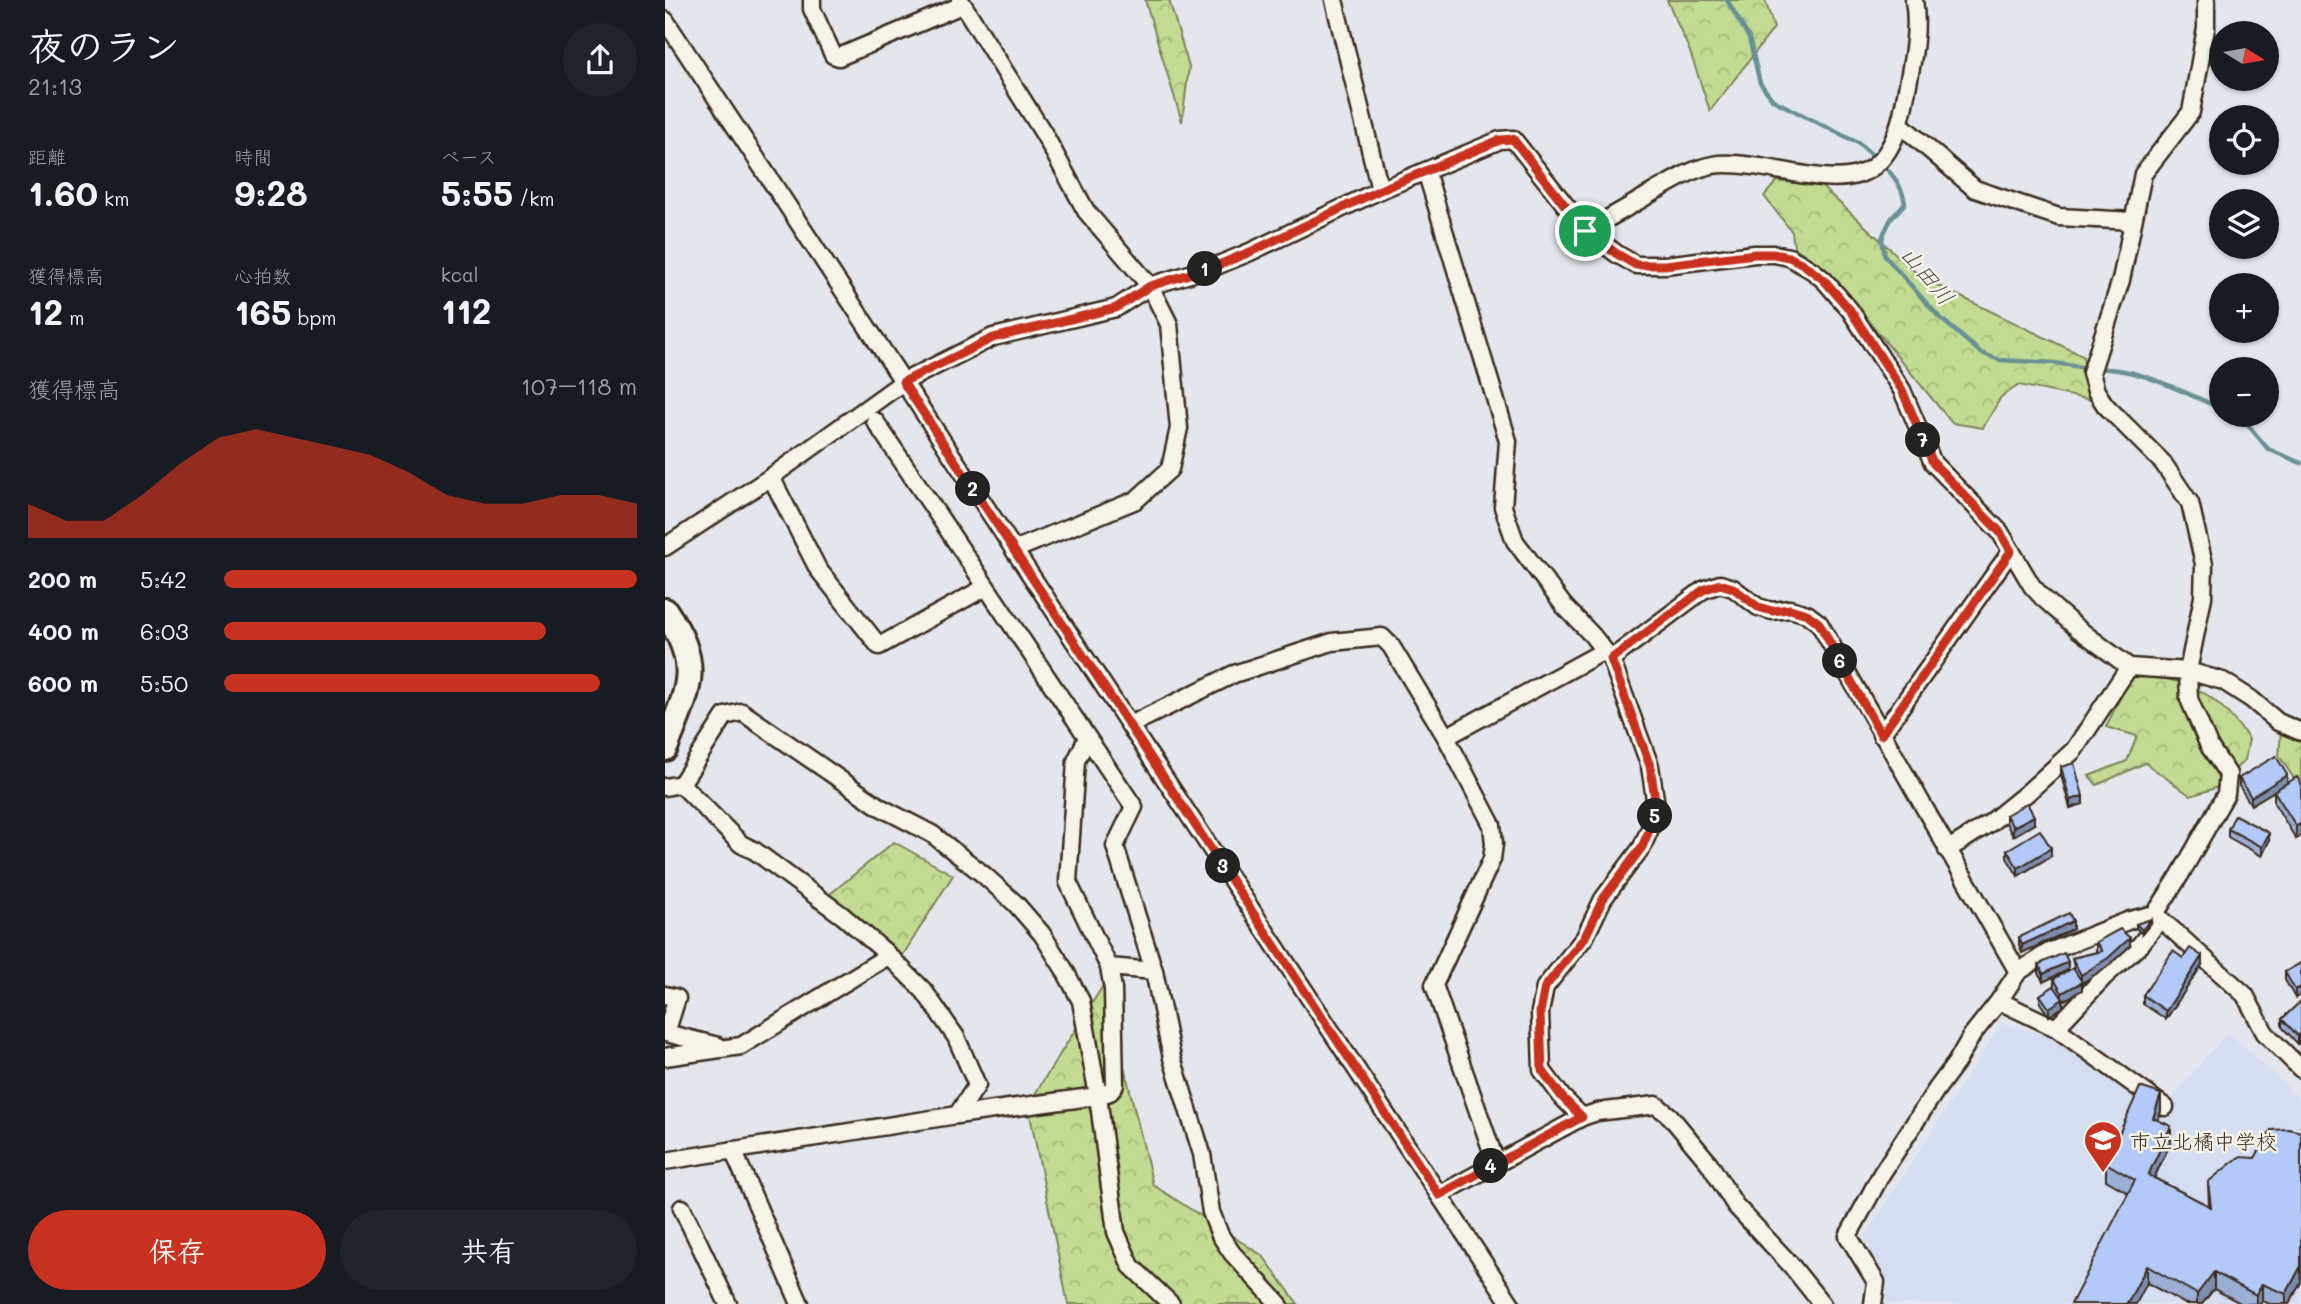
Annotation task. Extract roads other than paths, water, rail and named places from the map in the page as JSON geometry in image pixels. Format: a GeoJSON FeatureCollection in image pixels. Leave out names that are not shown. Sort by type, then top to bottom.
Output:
{"type":"FeatureCollection","features":[{"type":"Feature","properties":{"kind":"main road"},"geometry":{"type":"LineString","coordinates":[[665,611],[688,654],[689,673],[687,693],[665,748]]}},
{"type":"Feature","properties":{"kind":"street"},"geometry":{"type":"LineString","coordinates":[[812,0],[812,9],[833,55],[839,57],[961,2],[1044,134],[1086,211],[1150,286],[1169,324],[1179,428],[1170,469],[1136,500],[1014,550]]}},
{"type":"Feature","properties":{"kind":"street"},"geometry":{"type":"LineString","coordinates":[[1334,0],[1380,190]]}},
{"type":"Feature","properties":{"kind":"street"},"geometry":{"type":"LineString","coordinates":[[1585,231],[1696,168],[1717,164],[1748,165],[1833,179],[1860,176],[1873,168],[1888,149],[1900,124],[1917,20],[1913,0]]}},
{"type":"Feature","properties":{"kind":"street"},"geometry":{"type":"LineString","coordinates":[[2056,1028],[2104,977],[2140,945],[2226,794],[2228,774],[2209,746],[2189,699],[2188,671],[2203,597],[2204,564],[2190,503],[2163,463],[2105,405],[2096,391],[2091,373],[2121,280],[2143,174],[2191,112],[2206,28],[2206,0]]}},
{"type":"Feature","properties":{"kind":"street"},"geometry":{"type":"LineString","coordinates":[[665,20],[1511,1304]]}},
{"type":"Feature","properties":{"kind":"street"},"geometry":{"type":"LineString","coordinates":[[1900,124],[1975,189],[2059,216],[2133,221]]}},
{"type":"Feature","properties":{"kind":"street"},"geometry":{"type":"LineString","coordinates":[[665,547],[771,477],[903,382],[993,338],[1116,308],[1150,286],[1216,266],[1380,190],[1500,140],[1513,139],[1585,231],[1636,265],[1665,265],[1774,254],[1789,257],[1813,271],[1850,310],[1902,390],[1933,463],[2000,532],[2032,586],[2043,598],[2077,628],[2129,667],[2188,671],[2223,681],[2251,699],[2278,722],[2301,732]]}},
{"type":"Feature","properties":{"kind":"street"},"geometry":{"type":"LineString","coordinates":[[1426,171],[1508,441],[1503,507],[1511,531],[1532,566],[1607,655],[1650,766],[1657,812],[1642,847],[1603,899],[1585,937],[1545,987],[1540,1012],[1542,1070],[1562,1097],[1582,1117]]}},
{"type":"Feature","properties":{"kind":"street"},"geometry":{"type":"LineString","coordinates":[[875,421],[1134,807],[1115,846],[1154,971],[1172,1058],[1202,1154],[1211,1212],[1220,1235],[1232,1253],[1279,1304]]}},
{"type":"Feature","properties":{"kind":"street"},"geometry":{"type":"LineString","coordinates":[[771,477],[818,569],[879,646],[986,587]]}},
{"type":"Feature","properties":{"kind":"street"},"geometry":{"type":"LineString","coordinates":[[1881,735],[2011,551]]}},
{"type":"Feature","properties":{"kind":"street"},"geometry":{"type":"LineString","coordinates":[[1446,737],[1607,655],[1703,590],[1720,584],[1733,588],[1758,607],[1772,611],[1790,609],[1807,614],[1819,623],[2018,972]]}},
{"type":"Feature","properties":{"kind":"street"},"geometry":{"type":"LineString","coordinates":[[1130,726],[1234,674],[1332,642],[1382,638],[1391,646],[1446,737],[1492,825],[1495,844],[1492,859],[1434,985],[1496,1163]]}},
{"type":"Feature","properties":{"kind":"street"},"geometry":{"type":"LineString","coordinates":[[1947,850],[1990,823],[2074,750],[2129,667]]}},
{"type":"Feature","properties":{"kind":"street"},"geometry":{"type":"LineString","coordinates":[[957,1115],[977,1085],[956,1037],[924,992],[843,916],[755,851],[741,844],[673,785],[726,716],[742,712],[880,807],[932,834],[1016,904],[1042,934],[1081,1001],[1098,1096],[1116,1232],[1131,1266],[1171,1304]]}},
{"type":"Feature","properties":{"kind":"street"},"geometry":{"type":"LineString","coordinates":[[665,1161],[957,1115],[1098,1096],[1109,1092],[1115,1085],[1113,989],[1109,967],[1068,881],[1076,761],[1087,738]]}},
{"type":"Feature","properties":{"kind":"street"},"geometry":{"type":"LineString","coordinates":[[1874,1304],[1876,1282],[1848,1236],[1882,1173],[1972,1035],[2018,972],[2049,952],[2130,920],[2158,916]]}},
{"type":"Feature","properties":{"kind":"street"},"geometry":{"type":"LineString","coordinates":[[2158,916],[2245,995],[2265,1033],[2301,1069]]}},
{"type":"Feature","properties":{"kind":"street"},"geometry":{"type":"LineString","coordinates":[[665,1057],[741,1046],[888,956]]}},
{"type":"Feature","properties":{"kind":"street"},"geometry":{"type":"LineString","coordinates":[[1109,967],[1154,971]]}},
{"type":"Feature","properties":{"kind":"street"},"geometry":{"type":"LineString","coordinates":[[665,995],[677,998],[666,1033],[728,1048]]}},
{"type":"Feature","properties":{"kind":"street"},"geometry":{"type":"LineString","coordinates":[[1999,1000],[2056,1028],[2165,1107]]}},
{"type":"Feature","properties":{"kind":"street"},"geometry":{"type":"LineString","coordinates":[[1439,1195],[1582,1117],[1597,1112],[1656,1105],[1670,1115],[1709,1163],[1735,1205],[1822,1304]]}},
{"type":"Feature","properties":{"kind":"street"},"geometry":{"type":"LineString","coordinates":[[733,1150],[800,1304]]}},
{"type":"Feature","properties":{"kind":"street"},"geometry":{"type":"LineString","coordinates":[[682,1208],[728,1304]]}},
{"type":"Feature","properties":{"kind":"waterway","name":"山田川"},"geometry":{"type":"LineString","coordinates":[[1727,0],[1749,38],[1760,83],[1773,100],[1860,144],[1875,158]]}},
{"type":"Feature","properties":{"kind":"waterway","name":"山田川"},"geometry":{"type":"LineString","coordinates":[[1882,164],[1897,182],[1905,203],[1891,219],[1884,233],[1882,239],[1885,256],[1938,316],[1981,353],[2000,360],[2087,368]]}},
{"type":"Feature","properties":{"kind":"waterway","name":"山田川"},"geometry":{"type":"LineString","coordinates":[[2096,369],[2112,369],[2144,376],[2209,403]]}},
{"type":"Feature","properties":{"kind":"waterway","name":"山田川"},"geometry":{"type":"LineString","coordinates":[[2250,427],[2268,449],[2301,463]]}},
{"type":"Feature","properties":{"kind":"place","name":"市立北橘中学校"},"geometry":{"type":"Point","coordinates":[2103,1174]}}]}
